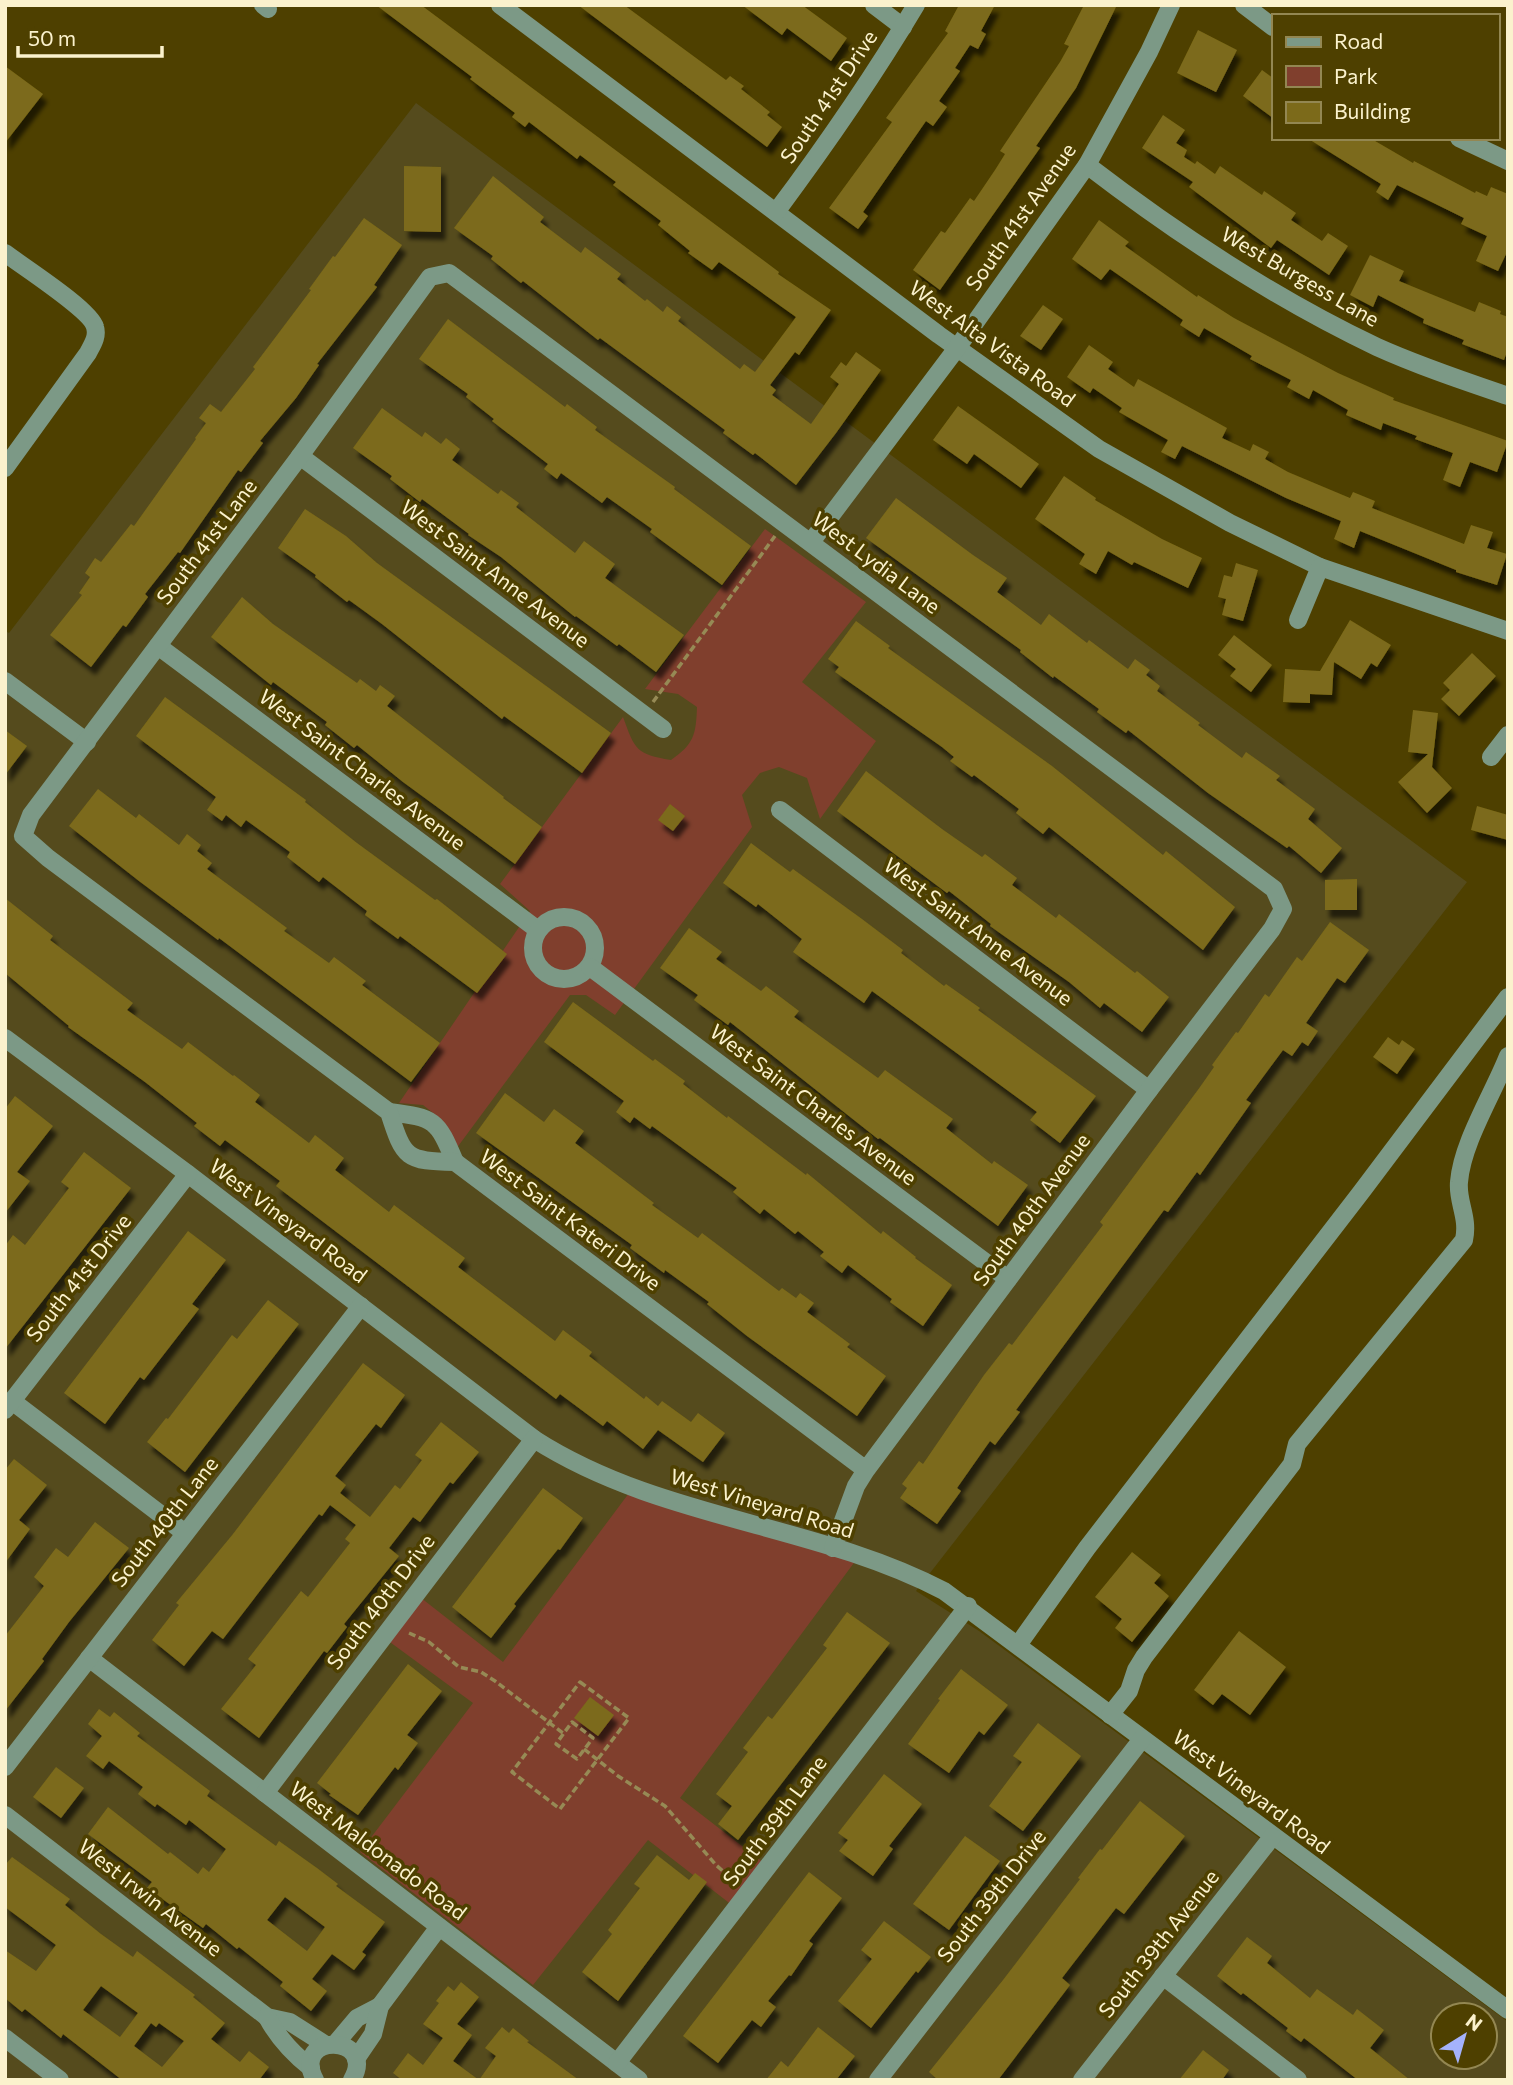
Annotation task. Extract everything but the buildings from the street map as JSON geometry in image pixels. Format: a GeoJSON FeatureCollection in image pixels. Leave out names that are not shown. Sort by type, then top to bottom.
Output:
{"type":"FeatureCollection","features":[{"type":"Feature","properties":{"kind":"street","name":"West Alta Vista Road"},"geometry":{"type":"LineString","coordinates":[[500,5],[957,348],[1100,449],[1230,523],[1320,567],[1508,631]]}},
{"type":"Feature","properties":{"kind":"street"},"geometry":{"type":"LineString","coordinates":[[874,5],[903,27]]}},
{"type":"Feature","properties":{"kind":"street","name":"South 41st Drive"},"geometry":{"type":"LineString","coordinates":[[776,212],[882,63],[916,5]]}},
{"type":"Feature","properties":{"kind":"street","name":"South 41st Avenue"},"geometry":{"type":"LineString","coordinates":[[811,542],[957,348],[1087,165],[1149,52],[1171,5]]}},
{"type":"Feature","properties":{"kind":"street"},"geometry":{"type":"LineString","coordinates":[[1244,5],[1272,26]]}},
{"type":"Feature","properties":{"kind":"street"},"geometry":{"type":"LineString","coordinates":[[1463,140],[1508,160]]}},
{"type":"Feature","properties":{"kind":"street","name":"West Burgess Lane"},"geometry":{"type":"LineString","coordinates":[[1087,165],[1165,223],[1275,292],[1377,346],[1431,369],[1508,396]]}},
{"type":"Feature","properties":{"kind":"street"},"geometry":{"type":"LineString","coordinates":[[5,253],[87,313],[96,328],[96,337],[88,353],[5,468]]}},
{"type":"Feature","properties":{"kind":"street","name":"West Lydia Lane"},"geometry":{"type":"LineString","coordinates":[[430,276],[449,273],[1274,889],[1283,909]]}},
{"type":"Feature","properties":{"kind":"street","name":"South 41st Lane"},"geometry":{"type":"LineString","coordinates":[[389,1112],[48,858],[23,836],[31,815],[300,456],[430,276]]}},
{"type":"Feature","properties":{"kind":"street","name":"West Saint Anne Avenue"},"geometry":{"type":"LineString","coordinates":[[300,456],[663,729]]}},
{"type":"Feature","properties":{"kind":"street"},"geometry":{"type":"LineString","coordinates":[[1298,620],[1320,567]]}},
{"type":"Feature","properties":{"kind":"street","name":"West Saint Charles Avenue"},"geometry":{"type":"LineString","coordinates":[[158,646],[538,930]]}},
{"type":"Feature","properties":{"kind":"street"},"geometry":{"type":"LineString","coordinates":[[5,681],[87,742]]}},
{"type":"Feature","properties":{"kind":"street"},"geometry":{"type":"LineString","coordinates":[[1491,757],[1508,734]]}},
{"type":"Feature","properties":{"kind":"street","name":"West Saint Anne Avenue"},"geometry":{"type":"LineString","coordinates":[[780,810],[1149,1090]]}},
{"type":"Feature","properties":{"kind":"street","name":"South 40th Avenue"},"geometry":{"type":"LineString","coordinates":[[833,1548],[856,1486],[866,1470],[1272,929],[1283,909]]}},
{"type":"Feature","properties":{"kind":"street"},"geometry":{"type":"LineString","coordinates":[[568,917],[583,923],[593,936],[595,944],[596,952],[590,967],[577,978],[561,980],[546,974],[535,961],[533,945],[538,930],[551,919],[568,917]]}},
{"type":"Feature","properties":{"kind":"street","name":"West Saint Charles Avenue"},"geometry":{"type":"LineString","coordinates":[[590,967],[1008,1279]]}},
{"type":"Feature","properties":{"kind":"street"},"geometry":{"type":"LineString","coordinates":[[1018,1645],[1087,1548],[1508,997]]}},
{"type":"Feature","properties":{"kind":"street","name":"West Vineyard Road"},"geometry":{"type":"LineString","coordinates":[[7,1042],[188,1174],[534,1439],[564,1458],[632,1489],[833,1548],[918,1577],[968,1606],[1272,1837],[1508,2010]]}},
{"type":"Feature","properties":{"kind":"street"},"geometry":{"type":"LineString","coordinates":[[1110,1715],[1129,1691],[1144,1657],[1292,1464],[1297,1444],[1464,1240],[1467,1225],[1458,1185],[1462,1163],[1508,1056]]}},
{"type":"Feature","properties":{"kind":"street"},"geometry":{"type":"LineString","coordinates":[[389,1112],[421,1116],[430,1120],[443,1134],[455,1162]]}},
{"type":"Feature","properties":{"kind":"street","name":"West Saint Kateri Drive"},"geometry":{"type":"LineString","coordinates":[[389,1112],[400,1146],[408,1155],[422,1161],[455,1162],[866,1470]]}},
{"type":"Feature","properties":{"kind":"street","name":"South 41st Drive"},"geometry":{"type":"LineString","coordinates":[[9,1406],[188,1174]]}},
{"type":"Feature","properties":{"kind":"street","name":"South 40th Lane"},"geometry":{"type":"LineString","coordinates":[[5,1767],[361,1306]]}},
{"type":"Feature","properties":{"kind":"street"},"geometry":{"type":"LineString","coordinates":[[9,1406],[185,1533]]}},
{"type":"Feature","properties":{"kind":"street","name":"South 40th Drive"},"geometry":{"type":"LineString","coordinates":[[265,1793],[534,1439]]}},
{"type":"Feature","properties":{"kind":"street","name":"South 39th Lane"},"geometry":{"type":"LineString","coordinates":[[617,2063],[968,1606]]}},
{"type":"Feature","properties":{"kind":"street","name":"West Maldonado Road"},"geometry":{"type":"LineString","coordinates":[[89,1658],[639,2080]]}},
{"type":"Feature","properties":{"kind":"street","name":"South 39th Drive"},"geometry":{"type":"LineString","coordinates":[[878,2080],[1142,1739]]}},
{"type":"Feature","properties":{"kind":"street","name":"West Irwin Avenue"},"geometry":{"type":"LineString","coordinates":[[5,1815],[267,2017],[276,2034],[311,2075]]}},
{"type":"Feature","properties":{"kind":"street","name":"South 39th Avenue"},"geometry":{"type":"LineString","coordinates":[[1082,2080],[1272,1837]]}},
{"type":"Feature","properties":{"kind":"street"},"geometry":{"type":"LineString","coordinates":[[359,2071],[380,2006],[439,1927]]}},
{"type":"Feature","properties":{"kind":"street"},"geometry":{"type":"LineString","coordinates":[[1163,1976],[1286,2076]]}},
{"type":"Feature","properties":{"kind":"street"},"geometry":{"type":"LineString","coordinates":[[311,2075],[314,2054],[331,2044],[357,2018],[380,2006]]}},
{"type":"Feature","properties":{"kind":"street","name":"West Irwin Avenue"},"geometry":{"type":"LineString","coordinates":[[267,2017],[290,2022],[331,2044],[348,2049],[359,2071]]}},
{"type":"Feature","properties":{"kind":"street"},"geometry":{"type":"LineString","coordinates":[[5,2038],[60,2080]]}},
{"type":"Feature","properties":{"kind":"path"},"geometry":{"type":"LineString","coordinates":[[644,715],[785,523]]}},
{"type":"Feature","properties":{"kind":"path"},"geometry":{"type":"LineString","coordinates":[[395,1621],[408,1632],[429,1642],[459,1667],[481,1672],[495,1681],[564,1734]]}},
{"type":"Feature","properties":{"kind":"path"},"geometry":{"type":"LineString","coordinates":[[580,1682],[629,1718],[560,1809],[512,1772],[550,1723],[580,1682]]}},
{"type":"Feature","properties":{"kind":"path"},"geometry":{"type":"LineString","coordinates":[[572,1722],[593,1738],[584,1749],[577,1759],[556,1744],[572,1722]]}},
{"type":"Feature","properties":{"kind":"path"},"geometry":{"type":"LineString","coordinates":[[584,1749],[618,1776],[665,1806],[716,1865],[749,1893]]}},
{"type":"Feature","properties":{"kind":"shaded area"},"geometry":{"type":"Polygon","coordinates":[[[416,103],[1467,882],[916,1591],[979,1631],[1480,2001],[1429,2001],[1429,2071],[1499,2071],[1499,2015],[1508,2022],[1508,2080],[5,2080],[5,631],[9,633],[416,103]]]}},
{"type":"Feature","properties":{"kind":"green space"},"geometry":{"type":"Polygon","coordinates":[[[765,529],[866,602],[802,682],[876,741],[820,819],[807,778],[779,767],[760,773],[742,795],[752,827],[615,1015],[586,995],[570,995],[456,1149],[442,1120],[423,1105],[399,1103],[530,911],[500,884],[623,717],[634,744],[650,755],[671,760],[689,744],[696,725],[697,707],[678,694],[645,689],[765,529]]]}},
{"type":"Feature","properties":{"kind":"green space"},"geometry":{"type":"Polygon","coordinates":[[[632,1489],[859,1556],[680,1798],[769,1867],[737,1909],[648,1840],[533,1985],[360,1852],[473,1703],[383,1637],[416,1594],[503,1662],[632,1489]]]}}]}
